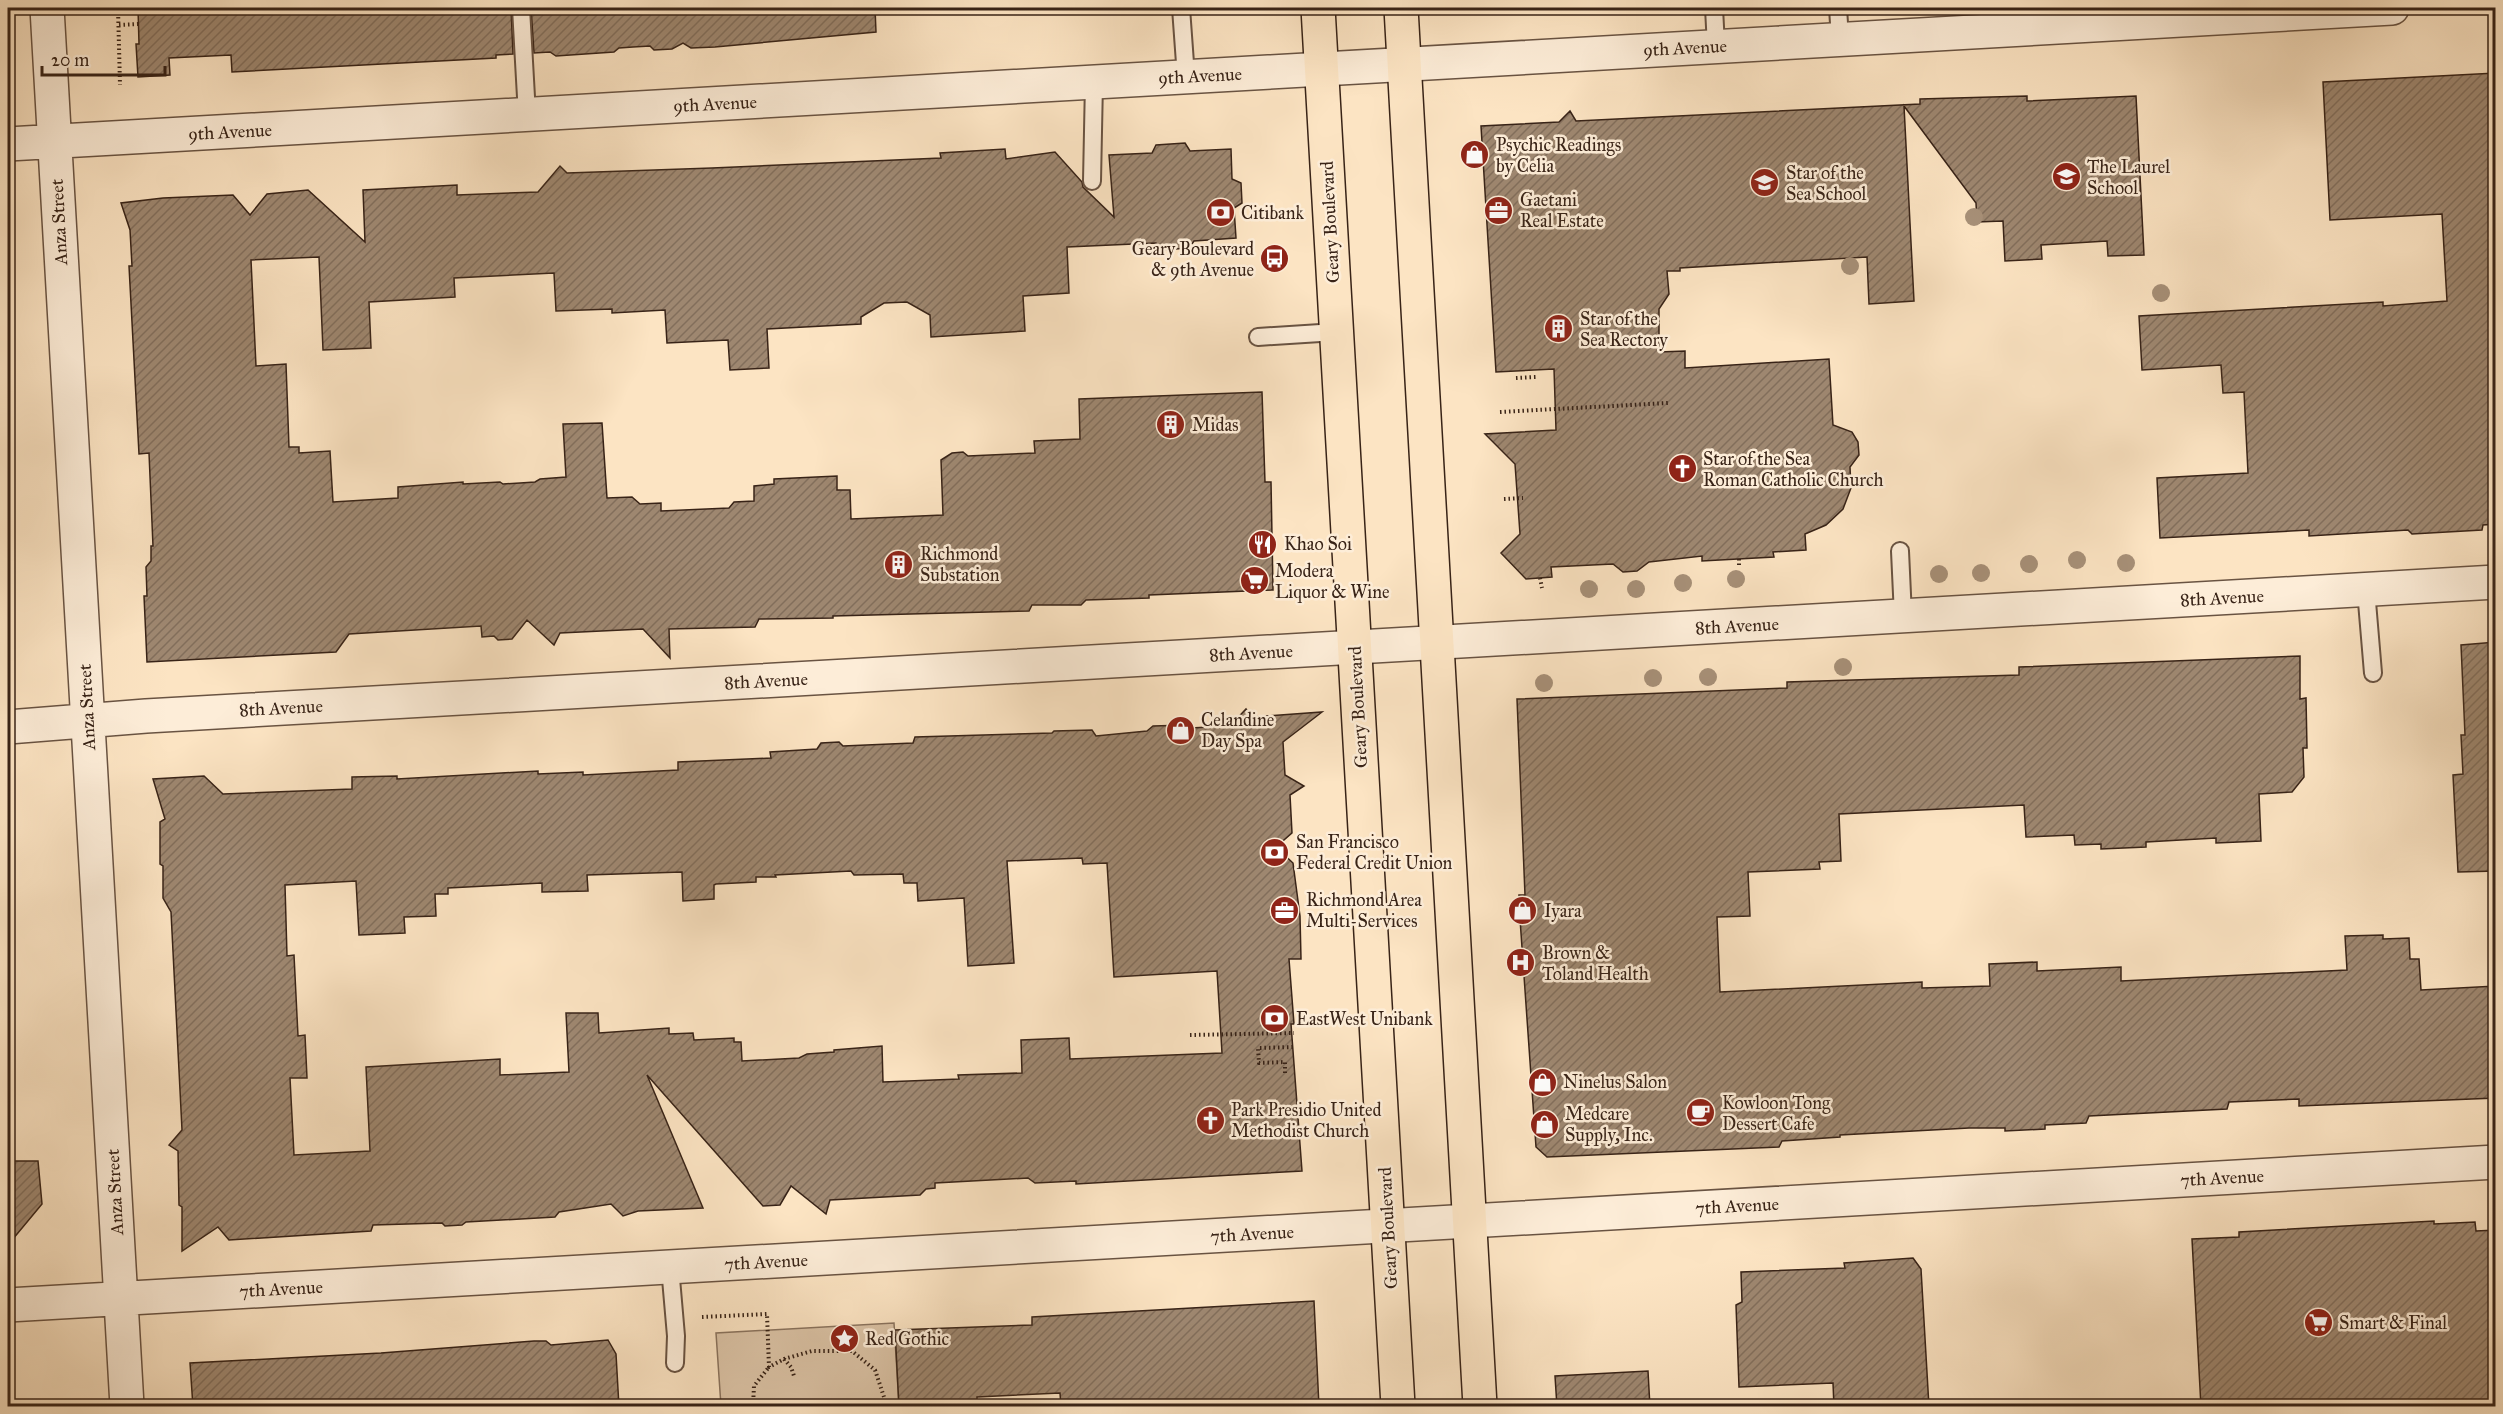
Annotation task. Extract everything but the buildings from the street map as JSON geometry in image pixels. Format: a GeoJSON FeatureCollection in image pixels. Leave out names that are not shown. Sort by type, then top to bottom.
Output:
{"type":"FeatureCollection","features":[{"type":"Feature","properties":{"kind":"main road","name":"Geary Boulevard"},"geometry":{"type":"LineString","coordinates":[[1318,8],[1398,1407]]}},
{"type":"Feature","properties":{"kind":"main road"},"geometry":{"type":"LineString","coordinates":[[1401,8],[1480,1407]]}},
{"type":"Feature","properties":{"kind":"street","name":"Anza Street"},"geometry":{"type":"LineString","coordinates":[[47,8],[127,1407]]}},
{"type":"Feature","properties":{"kind":"street","name":"9th Avenue"},"geometry":{"type":"LineString","coordinates":[[8,144],[1716,46],[1839,23],[2392,8]]}},
{"type":"Feature","properties":{"kind":"street","name":"8th Avenue"},"geometry":{"type":"LineString","coordinates":[[8,727],[88,720],[2496,582]]}},
{"type":"Feature","properties":{"kind":"street","name":"7th Avenue"},"geometry":{"type":"LineString","coordinates":[[8,1305],[2496,1162]]}},
{"type":"Feature","properties":{"kind":"lane"},"geometry":{"type":"LineString","coordinates":[[521,8],[527,115]]}},
{"type":"Feature","properties":{"kind":"lane"},"geometry":{"type":"LineString","coordinates":[[1181,8],[1185,77]]}},
{"type":"Feature","properties":{"kind":"lane"},"geometry":{"type":"LineString","coordinates":[[1714,8],[1716,46]]}},
{"type":"Feature","properties":{"kind":"lane"},"geometry":{"type":"LineString","coordinates":[[1092,181],[1094,82]]}},
{"type":"Feature","properties":{"kind":"lane"},"geometry":{"type":"LineString","coordinates":[[1258,337],[1336,332]]}},
{"type":"Feature","properties":{"kind":"lane"},"geometry":{"type":"LineString","coordinates":[[1900,551],[1904,616]]}},
{"type":"Feature","properties":{"kind":"lane"},"geometry":{"type":"LineString","coordinates":[[2366,590],[2373,673]]}},
{"type":"Feature","properties":{"kind":"lane"},"geometry":{"type":"LineString","coordinates":[[670,1268],[675,1363]]}},
{"type":"Feature","properties":{"kind":"path"},"geometry":{"type":"LineString","coordinates":[[118,8],[120,85]]}},
{"type":"Feature","properties":{"kind":"path"},"geometry":{"type":"LineString","coordinates":[[119,25],[138,24]]}},
{"type":"Feature","properties":{"kind":"path"},"geometry":{"type":"LineString","coordinates":[[1516,378],[1536,377]]}},
{"type":"Feature","properties":{"kind":"path"},"geometry":{"type":"LineString","coordinates":[[1500,412],[1668,403]]}},
{"type":"Feature","properties":{"kind":"path"},"geometry":{"type":"LineString","coordinates":[[1504,499],[1523,498]]}},
{"type":"Feature","properties":{"kind":"path"},"geometry":{"type":"LineString","coordinates":[[1739,560],[1739,566]]}},
{"type":"Feature","properties":{"kind":"path"},"geometry":{"type":"LineString","coordinates":[[1540,578],[1542,588]]}},
{"type":"Feature","properties":{"kind":"path"},"geometry":{"type":"LineString","coordinates":[[1190,1035],[1294,1033]]}},
{"type":"Feature","properties":{"kind":"path"},"geometry":{"type":"LineString","coordinates":[[1286,1073],[1285,1062],[1259,1063],[1258,1048],[1294,1047]]}},
{"type":"Feature","properties":{"kind":"path"},"geometry":{"type":"LineString","coordinates":[[674,1318],[767,1314],[770,1367]]}},
{"type":"Feature","properties":{"kind":"path"},"geometry":{"type":"LineString","coordinates":[[753,1407],[754,1386],[770,1367],[784,1359],[812,1351],[852,1351],[876,1370],[887,1407]]}},
{"type":"Feature","properties":{"kind":"path"},"geometry":{"type":"LineString","coordinates":[[784,1359],[791,1367],[794,1376]]}},
{"type":"Feature","properties":{"kind":"shaded area"},"geometry":{"type":"Polygon","coordinates":[[[894,1323],[899,1406],[721,1406],[716,1333],[894,1323]]]}},
{"type":"Feature","properties":{"kind":"place","name":"Psychic Readings by Celia"},"geometry":{"type":"Point","coordinates":[1475,155]}},
{"type":"Feature","properties":{"kind":"place","name":"The Laurel School"},"geometry":{"type":"Point","coordinates":[2066,177]}},
{"type":"Feature","properties":{"kind":"place","name":"Star of the Sea School"},"geometry":{"type":"Point","coordinates":[1765,183]}},
{"type":"Feature","properties":{"kind":"place","name":"Gaetani Real Estate"},"geometry":{"type":"Point","coordinates":[1499,210]}},
{"type":"Feature","properties":{"kind":"place","name":"Citibank"},"geometry":{"type":"Point","coordinates":[1220,213]}},
{"type":"Feature","properties":{"kind":"place","name":"Geary Boulevard & 9th Avenue"},"geometry":{"type":"Point","coordinates":[1275,259]}},
{"type":"Feature","properties":{"kind":"place","name":"Star of the Sea Rectory"},"geometry":{"type":"Point","coordinates":[1559,329]}},
{"type":"Feature","properties":{"kind":"place","name":"Midas"},"geometry":{"type":"Point","coordinates":[1171,425]}},
{"type":"Feature","properties":{"kind":"place","name":"Star of the Sea Roman Catholic Church"},"geometry":{"type":"Point","coordinates":[1682,469]}},
{"type":"Feature","properties":{"kind":"place","name":"Khao Soi"},"geometry":{"type":"Point","coordinates":[1263,544]}},
{"type":"Feature","properties":{"kind":"place","name":"Richmond Substation"},"geometry":{"type":"Point","coordinates":[899,564]}},
{"type":"Feature","properties":{"kind":"place","name":"Modera Liquor & Wine"},"geometry":{"type":"Point","coordinates":[1254,581]}},
{"type":"Feature","properties":{"kind":"place","name":"Celandine Day Spa"},"geometry":{"type":"Point","coordinates":[1180,730]}},
{"type":"Feature","properties":{"kind":"place","name":"San Francisco Federal Credit Union"},"geometry":{"type":"Point","coordinates":[1275,852]}},
{"type":"Feature","properties":{"kind":"place","name":"Richmond Area Multi-Services"},"geometry":{"type":"Point","coordinates":[1285,910]}},
{"type":"Feature","properties":{"kind":"place","name":"Iyara"},"geometry":{"type":"Point","coordinates":[1523,911]}},
{"type":"Feature","properties":{"kind":"place","name":"Brown & Toland Health"},"geometry":{"type":"Point","coordinates":[1521,963]}},
{"type":"Feature","properties":{"kind":"place","name":"EastWest Unibank"},"geometry":{"type":"Point","coordinates":[1275,1019]}},
{"type":"Feature","properties":{"kind":"place","name":"Ninelus Salon"},"geometry":{"type":"Point","coordinates":[1542,1082]}},
{"type":"Feature","properties":{"kind":"place","name":"Kowloon Tong Dessert Cafe"},"geometry":{"type":"Point","coordinates":[1701,1113]}},
{"type":"Feature","properties":{"kind":"place","name":"Park Presidio United Methodist Church"},"geometry":{"type":"Point","coordinates":[1210,1120]}},
{"type":"Feature","properties":{"kind":"place","name":"Medcare Supply, Inc."},"geometry":{"type":"Point","coordinates":[1544,1124]}},
{"type":"Feature","properties":{"kind":"place","name":"Smart & Final"},"geometry":{"type":"Point","coordinates":[2318,1323]}},
{"type":"Feature","properties":{"kind":"place","name":"Red Gothic"},"geometry":{"type":"Point","coordinates":[844,1339]}}]}
